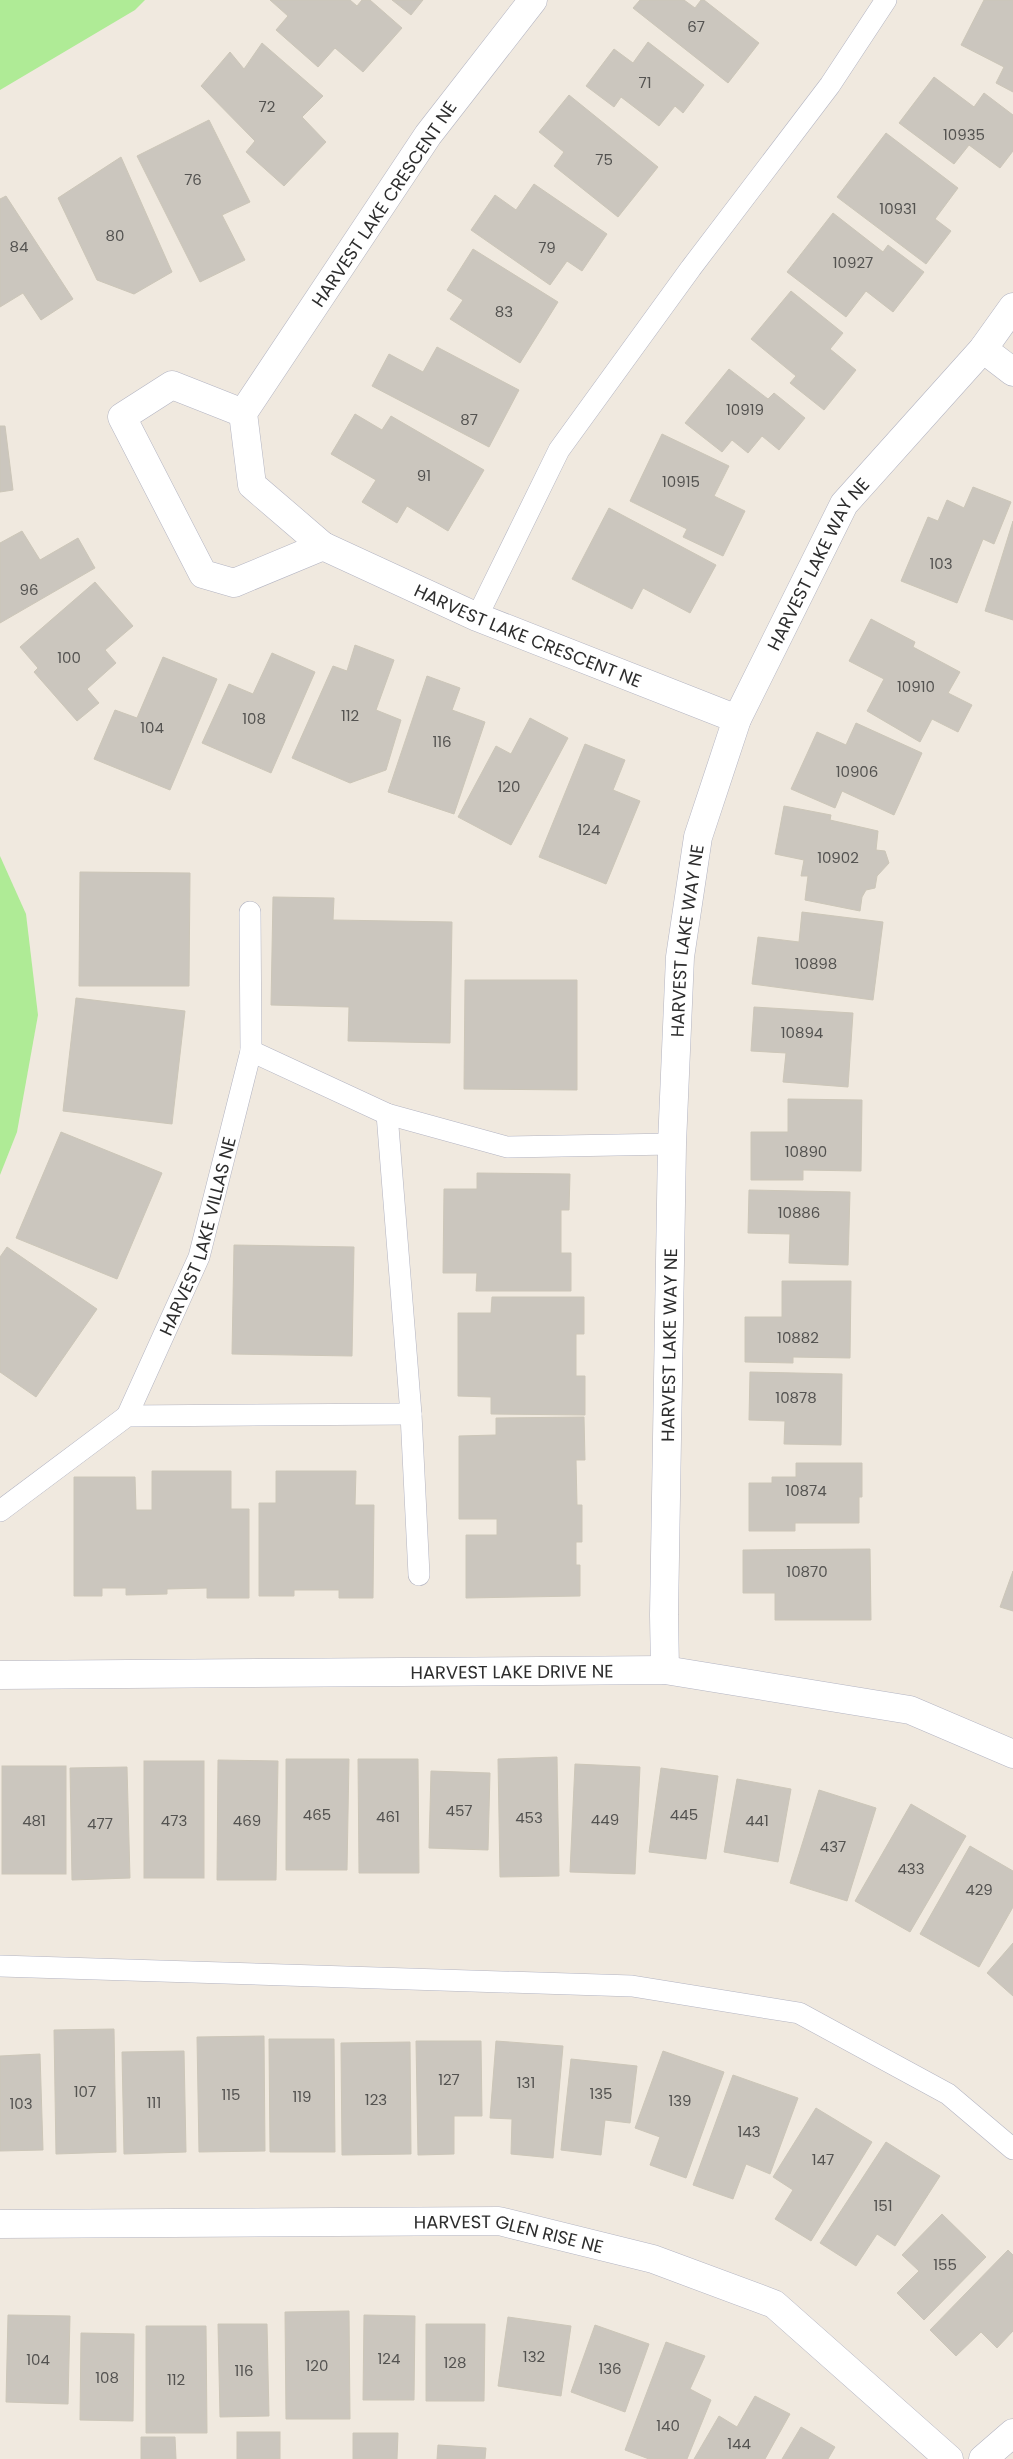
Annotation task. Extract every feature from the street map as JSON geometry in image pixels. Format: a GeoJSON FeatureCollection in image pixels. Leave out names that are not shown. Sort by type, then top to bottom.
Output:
{"type":"FeatureCollection","features":[{"type":"Feature","properties":{"kind":"street","name":"HARVEST LAKE CRESCENT NE"},"geometry":{"type":"LineString","coordinates":[[532,0],[428,135],[243,413],[252,485],[322,546],[477,618],[737,719]]}},
{"type":"Feature","properties":{"kind":"street","name":"HARVEST LAKE WAY NE"},"geometry":{"type":"LineString","coordinates":[[665,1670],[664,1605],[672,1144],[680,957],[698,837],[737,719],[844,504],[983,349],[1013,306]]}},
{"type":"Feature","properties":{"kind":"street"},"geometry":{"type":"LineString","coordinates":[[983,349],[1013,372]]}},
{"type":"Feature","properties":{"kind":"street"},"geometry":{"type":"LineString","coordinates":[[243,413],[172,385],[122,417],[203,574],[234,583],[322,546]]}},
{"type":"Feature","properties":{"kind":"street","name":"HARVEST LAKE DRIVE NE"},"geometry":{"type":"LineString","coordinates":[[0,1675],[665,1670],[910,1710],[1013,1754]]}},
{"type":"Feature","properties":{"kind":"street","name":"HARVEST GLEN RISE NE"},"geometry":{"type":"LineString","coordinates":[[0,2224],[499,2221],[528,2228],[653,2259],[774,2304],[949,2459]]}},
{"type":"Feature","properties":{"kind":"street"},"geometry":{"type":"LineString","coordinates":[[983,2459],[1013,2433]]}},
{"type":"Feature","properties":{"kind":"lane"},"geometry":{"type":"LineString","coordinates":[[477,618],[559,450],[690,268],[830,85],[886,0]]}},
{"type":"Feature","properties":{"kind":"lane","name":"HARVEST LAKE VILLAS NE"},"geometry":{"type":"LineString","coordinates":[[0,1511],[127,1416],[198,1257],[252,1051],[250,912]]}},
{"type":"Feature","properties":{"kind":"lane"},"geometry":{"type":"LineString","coordinates":[[252,1051],[387,1114],[507,1147],[672,1144]]}},
{"type":"Feature","properties":{"kind":"lane"},"geometry":{"type":"LineString","coordinates":[[387,1114],[411,1414],[419,1575]]}},
{"type":"Feature","properties":{"kind":"lane"},"geometry":{"type":"LineString","coordinates":[[127,1416],[411,1414]]}},
{"type":"Feature","properties":{"kind":"lane"},"geometry":{"type":"LineString","coordinates":[[0,1966],[632,1986],[799,2013],[948,2094],[1013,2149]]}},
{"type":"Feature","properties":{"kind":"green space"},"geometry":{"type":"Polygon","coordinates":[[[0,0],[145,0],[135,10],[0,90],[0,0]]]}},
{"type":"Feature","properties":{"kind":"green space"},"geometry":{"type":"Polygon","coordinates":[[[0,856],[26,914],[38,1015],[17,1132],[0,1175],[0,856]]]}},
{"type":"Feature","properties":{"kind":"building"},"geometry":{"type":"Polygon","coordinates":[[[270,0],[350,0],[357,6],[362,0],[370,0],[402,28],[363,72],[335,48],[318,67],[276,30],[288,16],[270,0]]]}},
{"type":"Feature","properties":{"kind":"building"},"geometry":{"type":"Polygon","coordinates":[[[392,0],[423,0],[411,15],[392,0]]]}},
{"type":"Feature","properties":{"kind":"building"},"geometry":{"type":"Polygon","coordinates":[[[640,0],[684,0],[695,8],[701,0],[704,0],[759,43],[728,83],[633,8],[640,0]]]}},
{"type":"Feature","properties":{"kind":"building"},"geometry":{"type":"Polygon","coordinates":[[[984,0],[1013,0],[1013,92],[996,83],[1004,67],[961,45],[984,0]]]}},
{"type":"Feature","properties":{"kind":"building"},"geometry":{"type":"Polygon","coordinates":[[[648,42],[704,85],[683,113],[675,106],[659,126],[621,97],[614,107],[586,86],[614,49],[633,63],[648,42]]]}},
{"type":"Feature","properties":{"kind":"building"},"geometry":{"type":"Polygon","coordinates":[[[262,43],[323,96],[302,117],[326,142],[284,186],[246,152],[255,141],[201,86],[230,52],[244,69],[262,43]]]}},
{"type":"Feature","properties":{"kind":"building"},"geometry":{"type":"Polygon","coordinates":[[[934,77],[974,107],[984,93],[1013,115],[1013,151],[1000,168],[969,145],[954,164],[899,123],[934,77]]]}},
{"type":"Feature","properties":{"kind":"building"},"geometry":{"type":"Polygon","coordinates":[[[569,95],[658,167],[618,217],[554,166],[564,152],[539,132],[569,95]]]}},
{"type":"Feature","properties":{"kind":"building"},"geometry":{"type":"Polygon","coordinates":[[[209,120],[250,202],[222,215],[245,260],[200,282],[137,156],[209,120]]]}},
{"type":"Feature","properties":{"kind":"building"},"geometry":{"type":"Polygon","coordinates":[[[886,133],[958,188],[935,219],[951,231],[926,264],[837,197],[886,133]]]}},
{"type":"Feature","properties":{"kind":"building"},"geometry":{"type":"Polygon","coordinates":[[[121,157],[172,272],[134,294],[97,280],[58,198],[121,157]]]}},
{"type":"Feature","properties":{"kind":"building"},"geometry":{"type":"Polygon","coordinates":[[[534,184],[607,234],[582,271],[567,261],[550,285],[471,230],[495,195],[516,210],[534,184]]]}},
{"type":"Feature","properties":{"kind":"building"},"geometry":{"type":"Polygon","coordinates":[[[6,196],[73,299],[41,320],[23,293],[0,307],[0,199],[6,196]]]}},
{"type":"Feature","properties":{"kind":"building"},"geometry":{"type":"Polygon","coordinates":[[[833,213],[883,252],[888,245],[924,272],[893,312],[866,291],[846,317],[787,272],[833,213]]]}},
{"type":"Feature","properties":{"kind":"building"},"geometry":{"type":"Polygon","coordinates":[[[473,249],[558,302],[520,363],[450,319],[463,300],[447,290],[473,249]]]}},
{"type":"Feature","properties":{"kind":"building"},"geometry":{"type":"Polygon","coordinates":[[[791,291],[843,333],[830,349],[856,370],[824,410],[790,383],[796,376],[751,339],[791,291]]]}},
{"type":"Feature","properties":{"kind":"building"},"geometry":{"type":"Polygon","coordinates":[[[437,347],[519,390],[489,447],[372,386],[389,354],[423,372],[437,347]]]}},
{"type":"Feature","properties":{"kind":"building"},"geometry":{"type":"Polygon","coordinates":[[[729,369],[768,399],[774,393],[805,418],[779,450],[762,436],[748,453],[732,440],[722,452],[685,423],[729,369]]]}},
{"type":"Feature","properties":{"kind":"building"},"geometry":{"type":"Polygon","coordinates":[[[355,414],[382,430],[391,416],[484,470],[448,531],[407,506],[397,523],[362,502],[376,480],[331,454],[355,414]]]}},
{"type":"Feature","properties":{"kind":"building"},"geometry":{"type":"Polygon","coordinates":[[[0,426],[5,426],[13,490],[0,492],[0,426]]]}},
{"type":"Feature","properties":{"kind":"building"},"geometry":{"type":"Polygon","coordinates":[[[662,434],[729,466],[714,496],[745,511],[723,556],[683,537],[687,529],[630,501],[662,434]]]}},
{"type":"Feature","properties":{"kind":"building"},"geometry":{"type":"Polygon","coordinates":[[[973,487],[1011,502],[994,544],[983,539],[957,603],[901,581],[928,517],[938,521],[947,500],[964,508],[973,487]]]}},
{"type":"Feature","properties":{"kind":"building"},"geometry":{"type":"Polygon","coordinates":[[[609,508],[716,565],[690,613],[643,588],[632,609],[572,579],[609,508]]]}},
{"type":"Feature","properties":{"kind":"building"},"geometry":{"type":"Polygon","coordinates":[[[1013,521],[1013,620],[985,611],[1013,521]]]}},
{"type":"Feature","properties":{"kind":"building"},"geometry":{"type":"Polygon","coordinates":[[[22,531],[40,560],[78,538],[95,568],[0,623],[0,543],[22,531]]]}},
{"type":"Feature","properties":{"kind":"building"},"geometry":{"type":"Polygon","coordinates":[[[95,582],[133,626],[105,650],[116,663],[87,689],[99,703],[77,721],[34,672],[38,668],[20,647],[95,582]]]}},
{"type":"Feature","properties":{"kind":"building"},"geometry":{"type":"Polygon","coordinates":[[[871,619],[915,642],[913,647],[960,672],[948,693],[972,705],[958,732],[932,719],[920,742],[867,711],[884,679],[849,661],[871,619]]]}},
{"type":"Feature","properties":{"kind":"building"},"geometry":{"type":"Polygon","coordinates":[[[355,645],[394,660],[376,710],[401,720],[386,770],[350,783],[292,758],[333,666],[347,671],[355,645]]]}},
{"type":"Feature","properties":{"kind":"building"},"geometry":{"type":"Polygon","coordinates":[[[272,653],[315,672],[271,773],[202,743],[229,684],[253,694],[272,653]]]}},
{"type":"Feature","properties":{"kind":"building"},"geometry":{"type":"Polygon","coordinates":[[[163,657],[217,679],[170,790],[94,759],[115,710],[137,718],[163,657]]]}},
{"type":"Feature","properties":{"kind":"building"},"geometry":{"type":"Polygon","coordinates":[[[427,676],[460,688],[452,710],[485,722],[454,814],[388,792],[427,676]]]}},
{"type":"Feature","properties":{"kind":"building"},"geometry":{"type":"Polygon","coordinates":[[[530,718],[568,738],[511,845],[458,817],[496,746],[511,754],[530,718]]]}},
{"type":"Feature","properties":{"kind":"building"},"geometry":{"type":"Polygon","coordinates":[[[856,723],[922,753],[894,815],[842,791],[835,808],[791,789],[817,732],[846,745],[856,723]]]}},
{"type":"Feature","properties":{"kind":"building"},"geometry":{"type":"Polygon","coordinates":[[[585,744],[625,760],[613,790],[640,801],[606,884],[539,857],[585,744]]]}},
{"type":"Feature","properties":{"kind":"building"},"geometry":{"type":"Polygon","coordinates":[[[784,806],[831,815],[830,820],[878,831],[876,850],[885,851],[889,863],[877,876],[875,888],[866,890],[862,897],[860,911],[805,900],[808,876],[801,876],[804,860],[775,854],[784,806]]]}},
{"type":"Feature","properties":{"kind":"building"},"geometry":{"type":"Polygon","coordinates":[[[80,872],[190,873],[189,986],[79,986],[80,872]]]}},
{"type":"Feature","properties":{"kind":"building"},"geometry":{"type":"Polygon","coordinates":[[[273,897],[334,898],[333,920],[452,922],[450,1043],[348,1041],[349,1007],[271,1005],[273,897]]]}},
{"type":"Feature","properties":{"kind":"building"},"geometry":{"type":"Polygon","coordinates":[[[802,912],[883,922],[873,1000],[752,984],[758,937],[799,942],[802,912]]]}},
{"type":"Feature","properties":{"kind":"building"},"geometry":{"type":"Polygon","coordinates":[[[465,980],[577,980],[577,1090],[464,1089],[465,980]]]}},
{"type":"Feature","properties":{"kind":"building"},"geometry":{"type":"Polygon","coordinates":[[[76,998],[185,1011],[172,1124],[63,1111],[76,998]]]}},
{"type":"Feature","properties":{"kind":"building"},"geometry":{"type":"Polygon","coordinates":[[[754,1007],[853,1013],[848,1087],[783,1082],[786,1053],[751,1051],[754,1007]]]}},
{"type":"Feature","properties":{"kind":"building"},"geometry":{"type":"Polygon","coordinates":[[[788,1099],[862,1100],[861,1171],[803,1170],[803,1180],[751,1180],[751,1132],[788,1132],[788,1099]]]}},
{"type":"Feature","properties":{"kind":"building"},"geometry":{"type":"Polygon","coordinates":[[[61,1132],[162,1173],[117,1279],[16,1238],[61,1132]]]}},
{"type":"Feature","properties":{"kind":"building"},"geometry":{"type":"Polygon","coordinates":[[[477,1173],[570,1174],[569,1210],[561,1210],[561,1253],[571,1253],[571,1291],[476,1291],[477,1273],[443,1273],[444,1189],[477,1189],[477,1173]]]}},
{"type":"Feature","properties":{"kind":"building"},"geometry":{"type":"Polygon","coordinates":[[[749,1190],[850,1192],[848,1265],[789,1263],[790,1234],[748,1233],[749,1190]]]}},
{"type":"Feature","properties":{"kind":"building"},"geometry":{"type":"Polygon","coordinates":[[[234,1245],[354,1247],[352,1356],[232,1354],[234,1245]]]}},
{"type":"Feature","properties":{"kind":"building"},"geometry":{"type":"Polygon","coordinates":[[[7,1247],[97,1309],[36,1397],[0,1372],[0,1257],[7,1247]]]}},
{"type":"Feature","properties":{"kind":"building"},"geometry":{"type":"Polygon","coordinates":[[[782,1281],[851,1281],[850,1358],[793,1357],[793,1363],[745,1362],[745,1317],[782,1317],[782,1281]]]}},
{"type":"Feature","properties":{"kind":"building"},"geometry":{"type":"Polygon","coordinates":[[[492,1297],[584,1297],[584,1334],[576,1334],[576,1376],[585,1376],[585,1415],[491,1414],[491,1397],[458,1396],[458,1313],[491,1313],[492,1297]]]}},
{"type":"Feature","properties":{"kind":"building"},"geometry":{"type":"Polygon","coordinates":[[[750,1372],[842,1374],[841,1445],[784,1444],[785,1421],[749,1420],[750,1372]]]}},
{"type":"Feature","properties":{"kind":"building"},"geometry":{"type":"Polygon","coordinates":[[[584,1417],[585,1460],[576,1460],[577,1505],[582,1505],[582,1542],[576,1542],[576,1565],[580,1565],[580,1596],[466,1598],[466,1535],[497,1535],[497,1519],[459,1519],[459,1436],[496,1435],[496,1418],[584,1417]]]}},
{"type":"Feature","properties":{"kind":"building"},"geometry":{"type":"Polygon","coordinates":[[[796,1463],[862,1463],[862,1497],[859,1497],[859,1523],[795,1523],[795,1531],[749,1531],[749,1483],[772,1483],[772,1477],[796,1477],[796,1463]]]}},
{"type":"Feature","properties":{"kind":"building"},"geometry":{"type":"Polygon","coordinates":[[[152,1471],[231,1471],[231,1509],[249,1509],[249,1598],[207,1598],[207,1588],[167,1589],[167,1594],[126,1595],[126,1588],[102,1588],[102,1596],[74,1596],[74,1477],[135,1477],[136,1510],[152,1510],[152,1471]]]}},
{"type":"Feature","properties":{"kind":"building"},"geometry":{"type":"Polygon","coordinates":[[[276,1471],[356,1471],[355,1505],[374,1505],[373,1598],[339,1598],[339,1590],[294,1590],[294,1596],[259,1596],[259,1503],[276,1503],[276,1471]]]}},
{"type":"Feature","properties":{"kind":"building"},"geometry":{"type":"Polygon","coordinates":[[[870,1549],[871,1620],[775,1620],[775,1593],[743,1593],[743,1550],[870,1549]]]}},
{"type":"Feature","properties":{"kind":"building"},"geometry":{"type":"Polygon","coordinates":[[[1013,1571],[1013,1611],[1000,1607],[1013,1571]]]}},
{"type":"Feature","properties":{"kind":"building"},"geometry":{"type":"Polygon","coordinates":[[[557,1757],[559,1876],[500,1877],[498,1759],[557,1757]]]}},
{"type":"Feature","properties":{"kind":"building"},"geometry":{"type":"Polygon","coordinates":[[[286,1759],[349,1759],[347,1870],[286,1870],[286,1759]]]}},
{"type":"Feature","properties":{"kind":"building"},"geometry":{"type":"Polygon","coordinates":[[[358,1759],[418,1759],[419,1873],[359,1873],[358,1759]]]}},
{"type":"Feature","properties":{"kind":"building"},"geometry":{"type":"Polygon","coordinates":[[[218,1760],[278,1761],[276,1880],[217,1880],[218,1760]]]}},
{"type":"Feature","properties":{"kind":"building"},"geometry":{"type":"Polygon","coordinates":[[[144,1761],[204,1761],[204,1878],[144,1878],[144,1761]]]}},
{"type":"Feature","properties":{"kind":"building"},"geometry":{"type":"Polygon","coordinates":[[[575,1764],[640,1767],[635,1874],[570,1872],[575,1764]]]}},
{"type":"Feature","properties":{"kind":"building"},"geometry":{"type":"Polygon","coordinates":[[[2,1766],[66,1766],[66,1874],[2,1874],[2,1766]]]}},
{"type":"Feature","properties":{"kind":"building"},"geometry":{"type":"Polygon","coordinates":[[[127,1767],[130,1878],[72,1880],[70,1768],[127,1767]]]}},
{"type":"Feature","properties":{"kind":"building"},"geometry":{"type":"Polygon","coordinates":[[[661,1768],[718,1776],[706,1859],[649,1852],[661,1768]]]}},
{"type":"Feature","properties":{"kind":"building"},"geometry":{"type":"Polygon","coordinates":[[[431,1771],[490,1773],[488,1850],[429,1848],[431,1771]]]}},
{"type":"Feature","properties":{"kind":"building"},"geometry":{"type":"Polygon","coordinates":[[[737,1779],[791,1789],[778,1862],[724,1852],[737,1779]]]}},
{"type":"Feature","properties":{"kind":"building"},"geometry":{"type":"Polygon","coordinates":[[[819,1790],[876,1808],[847,1901],[790,1883],[819,1790]]]}},
{"type":"Feature","properties":{"kind":"building"},"geometry":{"type":"Polygon","coordinates":[[[911,1804],[966,1836],[910,1932],[855,1901],[911,1804]]]}},
{"type":"Feature","properties":{"kind":"building"},"geometry":{"type":"Polygon","coordinates":[[[970,1846],[1013,1871],[1013,1907],[979,1967],[920,1934],[970,1846]]]}},
{"type":"Feature","properties":{"kind":"building"},"geometry":{"type":"Polygon","coordinates":[[[1013,1943],[1013,1996],[987,1973],[1013,1943]]]}},
{"type":"Feature","properties":{"kind":"building"},"geometry":{"type":"Polygon","coordinates":[[[114,2029],[116,2152],[56,2154],[54,2030],[114,2029]]]}},
{"type":"Feature","properties":{"kind":"building"},"geometry":{"type":"Polygon","coordinates":[[[264,2036],[265,2151],[199,2152],[197,2037],[264,2036]]]}},
{"type":"Feature","properties":{"kind":"building"},"geometry":{"type":"Polygon","coordinates":[[[269,2039],[334,2039],[335,2152],[270,2152],[269,2039]]]}},
{"type":"Feature","properties":{"kind":"building"},"geometry":{"type":"Polygon","coordinates":[[[416,2041],[481,2041],[482,2116],[454,2116],[454,2154],[418,2155],[416,2041]]]}},
{"type":"Feature","properties":{"kind":"building"},"geometry":{"type":"Polygon","coordinates":[[[496,2041],[563,2046],[553,2158],[511,2154],[512,2119],[490,2118],[496,2041]]]}},
{"type":"Feature","properties":{"kind":"building"},"geometry":{"type":"Polygon","coordinates":[[[410,2042],[411,2154],[342,2155],[341,2043],[410,2042]]]}},
{"type":"Feature","properties":{"kind":"building"},"geometry":{"type":"Polygon","coordinates":[[[184,2051],[186,2152],[124,2154],[122,2052],[184,2051]]]}},
{"type":"Feature","properties":{"kind":"building"},"geometry":{"type":"Polygon","coordinates":[[[663,2051],[724,2072],[686,2178],[650,2165],[660,2137],[635,2128],[663,2051]]]}},
{"type":"Feature","properties":{"kind":"building"},"geometry":{"type":"Polygon","coordinates":[[[40,2054],[43,2150],[0,2151],[0,2056],[40,2054]]]}},
{"type":"Feature","properties":{"kind":"building"},"geometry":{"type":"Polygon","coordinates":[[[571,2059],[637,2066],[630,2123],[605,2120],[601,2155],[561,2150],[571,2059]]]}},
{"type":"Feature","properties":{"kind":"building"},"geometry":{"type":"Polygon","coordinates":[[[733,2075],[798,2098],[770,2174],[746,2164],[733,2199],[693,2185],[733,2075]]]}},
{"type":"Feature","properties":{"kind":"building"},"geometry":{"type":"Polygon","coordinates":[[[816,2108],[872,2142],[811,2241],[775,2219],[793,2190],[773,2177],[816,2108]]]}},
{"type":"Feature","properties":{"kind":"building"},"geometry":{"type":"Polygon","coordinates":[[[886,2142],[940,2176],[895,2246],[877,2234],[856,2266],[820,2243],[886,2142]]]}},
{"type":"Feature","properties":{"kind":"building"},"geometry":{"type":"Polygon","coordinates":[[[942,2214],[986,2257],[924,2320],[897,2293],[919,2271],[902,2255],[942,2214]]]}},
{"type":"Feature","properties":{"kind":"building"},"geometry":{"type":"Polygon","coordinates":[[[1008,2250],[1013,2255],[1013,2331],[997,2348],[981,2332],[956,2356],[930,2330],[1008,2250]]]}},
{"type":"Feature","properties":{"kind":"building"},"geometry":{"type":"Polygon","coordinates":[[[349,2311],[350,2419],[286,2419],[285,2312],[349,2311]]]}},
{"type":"Feature","properties":{"kind":"building"},"geometry":{"type":"Polygon","coordinates":[[[8,2315],[70,2316],[68,2404],[6,2402],[8,2315]]]}},
{"type":"Feature","properties":{"kind":"building"},"geometry":{"type":"Polygon","coordinates":[[[364,2315],[415,2316],[414,2400],[363,2400],[364,2315]]]}},
{"type":"Feature","properties":{"kind":"building"},"geometry":{"type":"Polygon","coordinates":[[[508,2317],[571,2326],[561,2396],[498,2386],[508,2317]]]}},
{"type":"Feature","properties":{"kind":"building"},"geometry":{"type":"Polygon","coordinates":[[[218,2324],[267,2324],[269,2416],[220,2417],[218,2324]]]}},
{"type":"Feature","properties":{"kind":"building"},"geometry":{"type":"Polygon","coordinates":[[[426,2324],[485,2324],[484,2401],[426,2401],[426,2324]]]}},
{"type":"Feature","properties":{"kind":"building"},"geometry":{"type":"Polygon","coordinates":[[[595,2325],[649,2344],[625,2412],[571,2392],[595,2325]]]}},
{"type":"Feature","properties":{"kind":"building"},"geometry":{"type":"Polygon","coordinates":[[[146,2326],[206,2326],[207,2433],[146,2433],[146,2326]]]}},
{"type":"Feature","properties":{"kind":"building"},"geometry":{"type":"Polygon","coordinates":[[[81,2333],[134,2334],[133,2421],[80,2420],[81,2333]]]}},
{"type":"Feature","properties":{"kind":"building"},"geometry":{"type":"Polygon","coordinates":[[[666,2342],[705,2356],[690,2389],[711,2400],[687,2459],[649,2459],[625,2450],[666,2342]]]}},
{"type":"Feature","properties":{"kind":"building"},"geometry":{"type":"Polygon","coordinates":[[[755,2396],[790,2414],[765,2459],[694,2459],[719,2416],[737,2427],[755,2396]]]}},
{"type":"Feature","properties":{"kind":"building"},"geometry":{"type":"Polygon","coordinates":[[[801,2427],[835,2447],[828,2459],[782,2459],[801,2427]]]}},
{"type":"Feature","properties":{"kind":"building"},"geometry":{"type":"Polygon","coordinates":[[[237,2432],[280,2432],[280,2459],[237,2459],[237,2432]]]}},
{"type":"Feature","properties":{"kind":"building"},"geometry":{"type":"Polygon","coordinates":[[[353,2433],[398,2433],[397,2459],[353,2459],[353,2433]]]}},
{"type":"Feature","properties":{"kind":"building"},"geometry":{"type":"Polygon","coordinates":[[[141,2437],[175,2437],[176,2459],[141,2459],[141,2437]]]}},
{"type":"Feature","properties":{"kind":"building"},"geometry":{"type":"Polygon","coordinates":[[[438,2445],[486,2448],[485,2459],[437,2459],[438,2445]]]}}]}
